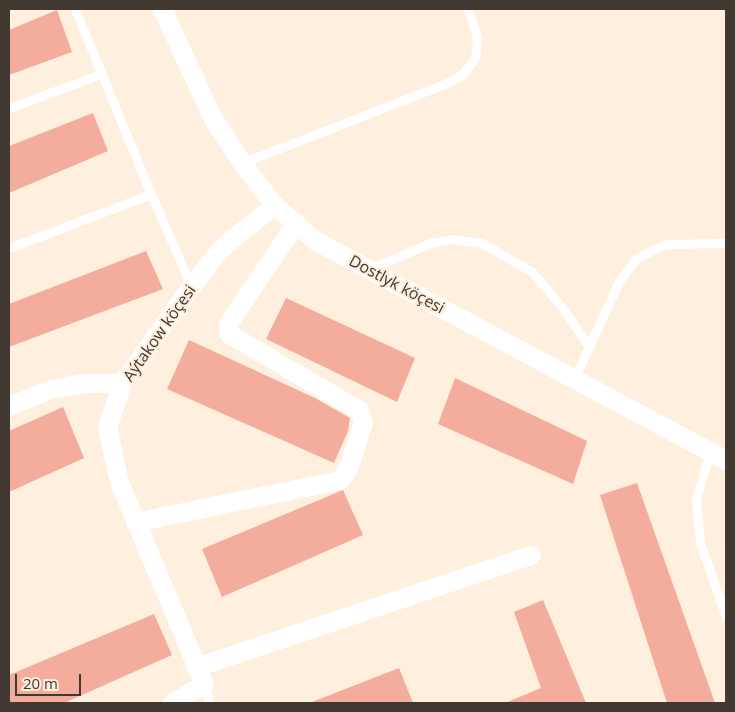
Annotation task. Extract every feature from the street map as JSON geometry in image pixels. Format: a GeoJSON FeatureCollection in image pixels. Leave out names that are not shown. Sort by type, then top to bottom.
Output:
{"type":"FeatureCollection","features":[{"type":"Feature","properties":{"kind":"street","name":"Dostlyk köçesi"},"geometry":{"type":"LineString","coordinates":[[162,9],[213,119],[242,163],[274,205],[316,241],[718,456]]}},
{"type":"Feature","properties":{"kind":"street","name":"Aýtakow köçesi"},"geometry":{"type":"LineString","coordinates":[[204,684],[119,482],[107,427],[122,383],[191,286],[222,247],[274,205]]}},
{"type":"Feature","properties":{"kind":"street"},"geometry":{"type":"LineString","coordinates":[[135,522],[340,480],[348,468],[363,422],[359,410],[229,334],[228,323],[296,223]]}},
{"type":"Feature","properties":{"kind":"street"},"geometry":{"type":"LineString","coordinates":[[9,406],[50,389],[85,383],[122,383]]}},
{"type":"Feature","properties":{"kind":"street"},"geometry":{"type":"LineString","coordinates":[[196,666],[531,555]]}},
{"type":"Feature","properties":{"kind":"street"},"geometry":{"type":"LineString","coordinates":[[172,703],[204,684]]}},
{"type":"Feature","properties":{"kind":"lane"},"geometry":{"type":"LineString","coordinates":[[74,9],[191,286]]}},
{"type":"Feature","properties":{"kind":"lane"},"geometry":{"type":"LineString","coordinates":[[242,163],[445,84],[464,73],[475,58],[477,38],[468,9]]}},
{"type":"Feature","properties":{"kind":"lane"},"geometry":{"type":"LineString","coordinates":[[9,108],[101,74]]}},
{"type":"Feature","properties":{"kind":"lane"},"geometry":{"type":"LineString","coordinates":[[9,248],[151,194]]}},
{"type":"Feature","properties":{"kind":"lane"},"geometry":{"type":"LineString","coordinates":[[369,269],[430,243],[452,239],[482,244],[532,272],[562,308],[589,347]]}},
{"type":"Feature","properties":{"kind":"lane"},"geometry":{"type":"LineString","coordinates":[[574,379],[619,281],[638,257],[666,244],[726,243]]}},
{"type":"Feature","properties":{"kind":"lane"},"geometry":{"type":"LineString","coordinates":[[718,456],[696,499],[700,542],[726,617]]}},
{"type":"Feature","properties":{"kind":"lane"},"geometry":{"type":"LineString","coordinates":[[204,684],[209,703]]}},
{"type":"Feature","properties":{"kind":"building"},"geometry":{"type":"Polygon","coordinates":[[[57,10],[72,52],[9,75],[9,30],[57,10]]]}},
{"type":"Feature","properties":{"kind":"building"},"geometry":{"type":"Polygon","coordinates":[[[93,113],[108,151],[9,193],[9,146],[93,113]]]}},
{"type":"Feature","properties":{"kind":"building"},"geometry":{"type":"Polygon","coordinates":[[[146,251],[163,289],[9,347],[9,304],[146,251]]]}},
{"type":"Feature","properties":{"kind":"building"},"geometry":{"type":"Polygon","coordinates":[[[286,298],[415,358],[397,402],[266,339],[286,298]]]}},
{"type":"Feature","properties":{"kind":"building"},"geometry":{"type":"Polygon","coordinates":[[[189,340],[315,398],[350,418],[348,431],[334,463],[167,389],[189,340]]]}},
{"type":"Feature","properties":{"kind":"building"},"geometry":{"type":"Polygon","coordinates":[[[455,378],[587,441],[573,484],[438,424],[455,378]]]}},
{"type":"Feature","properties":{"kind":"building"},"geometry":{"type":"Polygon","coordinates":[[[63,407],[84,458],[9,492],[9,431],[63,407]]]}},
{"type":"Feature","properties":{"kind":"building"},"geometry":{"type":"Polygon","coordinates":[[[637,483],[715,703],[667,703],[600,495],[637,483]]]}},
{"type":"Feature","properties":{"kind":"building"},"geometry":{"type":"Polygon","coordinates":[[[343,490],[363,535],[222,597],[202,549],[343,490]]]}},
{"type":"Feature","properties":{"kind":"building"},"geometry":{"type":"Polygon","coordinates":[[[543,600],[586,703],[505,703],[541,688],[514,612],[543,600]]]}},
{"type":"Feature","properties":{"kind":"building"},"geometry":{"type":"Polygon","coordinates":[[[154,614],[172,655],[64,703],[9,703],[9,675],[154,614]]]}},
{"type":"Feature","properties":{"kind":"building"},"geometry":{"type":"Polygon","coordinates":[[[399,668],[413,703],[312,703],[312,702],[399,668]]]}}]}
